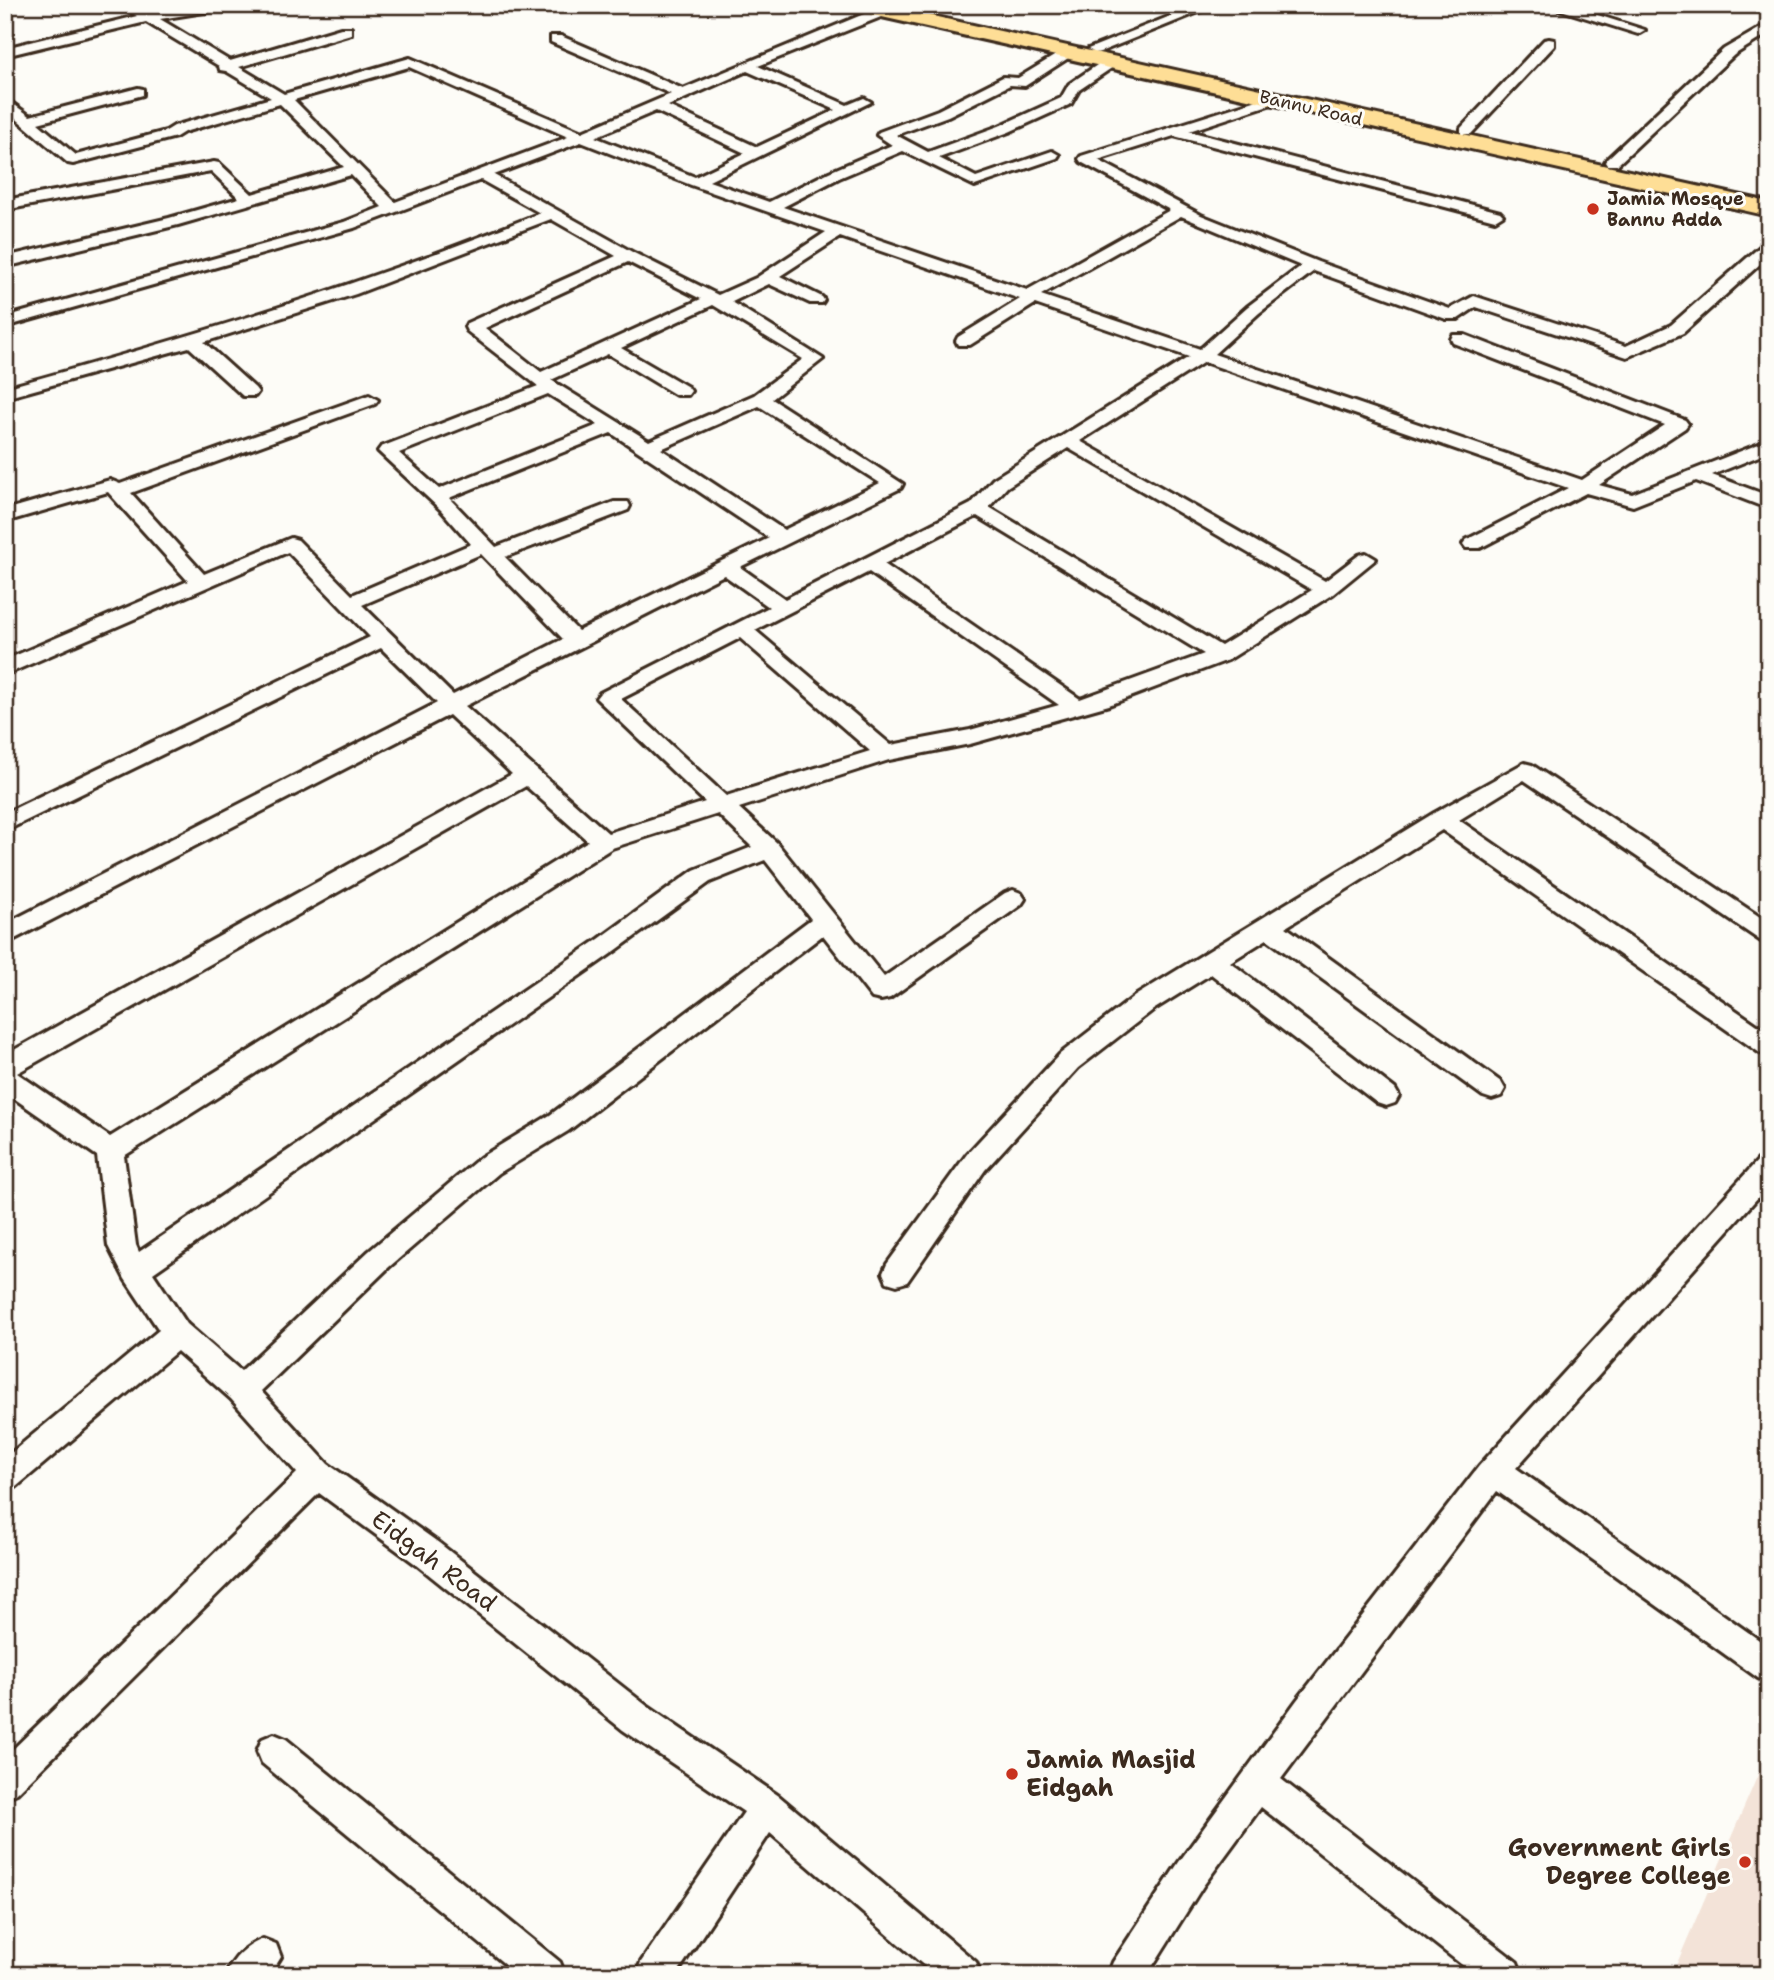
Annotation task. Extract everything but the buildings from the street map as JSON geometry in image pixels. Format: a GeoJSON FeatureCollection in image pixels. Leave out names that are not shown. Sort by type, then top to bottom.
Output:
{"type":"FeatureCollection","features":[{"type":"Feature","properties":{"kind":"highway","name":"Bannu Road"},"geometry":{"type":"LineString","coordinates":[[855,5],[890,9],[1769,197]]}},
{"type":"Feature","properties":{"kind":"highway","name":"Bannu Road"},"geometry":{"type":"LineString","coordinates":[[890,9],[1069,53],[1103,56],[1273,99],[1769,209]]}},
{"type":"Feature","properties":{"kind":"street"},"geometry":{"type":"LineString","coordinates":[[128,5],[225,67],[283,99],[393,209]]}},
{"type":"Feature","properties":{"kind":"street"},"geometry":{"type":"LineString","coordinates":[[5,52],[149,17],[223,5]]}},
{"type":"Feature","properties":{"kind":"street"},"geometry":{"type":"LineString","coordinates":[[927,157],[1004,129],[1066,101],[1074,87],[1103,56],[1210,5]]}},
{"type":"Feature","properties":{"kind":"street"},"geometry":{"type":"LineString","coordinates":[[1551,5],[1638,30]]}},
{"type":"Feature","properties":{"kind":"street"},"geometry":{"type":"LineString","coordinates":[[5,322],[148,284],[349,225],[657,106],[747,65],[890,9]]}},
{"type":"Feature","properties":{"kind":"street"},"geometry":{"type":"LineString","coordinates":[[1612,162],[1730,51],[1769,27]]}},
{"type":"Feature","properties":{"kind":"street"},"geometry":{"type":"LineString","coordinates":[[225,67],[345,32]]}},
{"type":"Feature","properties":{"kind":"street"},"geometry":{"type":"LineString","coordinates":[[556,39],[682,94]]}},
{"type":"Feature","properties":{"kind":"street"},"geometry":{"type":"LineString","coordinates":[[1466,131],[1549,43]]}},
{"type":"Feature","properties":{"kind":"street"},"geometry":{"type":"LineString","coordinates":[[1052,155],[975,182],[884,135],[943,113],[1008,80],[1020,83],[1069,53]]}},
{"type":"Feature","properties":{"kind":"street"},"geometry":{"type":"LineString","coordinates":[[5,102],[73,160],[160,137],[410,62],[696,182],[1584,487],[1633,500],[1769,445]]}},
{"type":"Feature","properties":{"kind":"street"},"geometry":{"type":"LineString","coordinates":[[747,65],[848,110]]}},
{"type":"Feature","properties":{"kind":"street"},"geometry":{"type":"LineString","coordinates":[[28,121],[138,92]]}},
{"type":"Feature","properties":{"kind":"street"},"geometry":{"type":"LineString","coordinates":[[1273,99],[1086,159],[1196,218],[1312,265],[1452,315],[1474,301],[1627,352],[1677,329],[1769,247]]}},
{"type":"Feature","properties":{"kind":"street"},"geometry":{"type":"LineString","coordinates":[[696,182],[864,102]]}},
{"type":"Feature","properties":{"kind":"street"},"geometry":{"type":"LineString","coordinates":[[657,106],[757,153]]}},
{"type":"Feature","properties":{"kind":"street"},"geometry":{"type":"LineString","coordinates":[[1173,131],[1495,215]]}},
{"type":"Feature","properties":{"kind":"street"},"geometry":{"type":"LineString","coordinates":[[771,207],[834,174],[904,145]]}},
{"type":"Feature","properties":{"kind":"street"},"geometry":{"type":"LineString","coordinates":[[5,205],[214,166],[248,198]]}},
{"type":"Feature","properties":{"kind":"street"},"geometry":{"type":"LineString","coordinates":[[5,262],[173,222],[354,169]]}},
{"type":"Feature","properties":{"kind":"street"},"geometry":{"type":"LineString","coordinates":[[482,174],[628,257],[717,300],[814,359],[760,399],[648,448]]}},
{"type":"Feature","properties":{"kind":"street"},"geometry":{"type":"LineString","coordinates":[[964,341],[1030,297],[1181,210]]}},
{"type":"Feature","properties":{"kind":"street"},"geometry":{"type":"LineString","coordinates":[[5,393],[194,342],[456,254],[552,214]]}},
{"type":"Feature","properties":{"kind":"street"},"geometry":{"type":"LineString","coordinates":[[576,640],[437,496],[387,451],[545,383],[608,347],[768,277],[839,230]]}},
{"type":"Feature","properties":{"kind":"street"},"geometry":{"type":"LineString","coordinates":[[628,257],[472,327],[565,398],[648,448],[784,539]]}},
{"type":"Feature","properties":{"kind":"street"},"geometry":{"type":"LineString","coordinates":[[1013,899],[881,992],[769,849],[607,698],[978,508],[1000,483],[1201,357],[1253,310],[1312,265]]}},
{"type":"Feature","properties":{"kind":"street"},"geometry":{"type":"LineString","coordinates":[[768,277],[816,300]]}},
{"type":"Feature","properties":{"kind":"street"},"geometry":{"type":"LineString","coordinates":[[1459,339],[1679,424],[1584,487],[1473,544]]}},
{"type":"Feature","properties":{"kind":"street"},"geometry":{"type":"LineString","coordinates":[[194,342],[248,392]]}},
{"type":"Feature","properties":{"kind":"street"},"geometry":{"type":"LineString","coordinates":[[608,347],[682,391]]}},
{"type":"Feature","properties":{"kind":"street"},"geometry":{"type":"LineString","coordinates":[[5,934],[576,640],[894,484],[760,399]]}},
{"type":"Feature","properties":{"kind":"street"},"geometry":{"type":"LineString","coordinates":[[119,491],[369,400]]}},
{"type":"Feature","properties":{"kind":"street"},"geometry":{"type":"LineString","coordinates":[[437,496],[612,426]]}},
{"type":"Feature","properties":{"kind":"street"},"geometry":{"type":"LineString","coordinates":[[1068,441],[1326,590]]}},
{"type":"Feature","properties":{"kind":"street"},"geometry":{"type":"LineString","coordinates":[[1696,475],[1766,500]]}},
{"type":"Feature","properties":{"kind":"street"},"geometry":{"type":"LineString","coordinates":[[5,516],[110,486],[119,491],[200,582]]}},
{"type":"Feature","properties":{"kind":"street"},"geometry":{"type":"LineString","coordinates":[[348,604],[488,551],[621,506]]}},
{"type":"Feature","properties":{"kind":"street"},"geometry":{"type":"LineString","coordinates":[[978,508],[1221,655]]}},
{"type":"Feature","properties":{"kind":"street"},"geometry":{"type":"LineString","coordinates":[[5,668],[291,544],[382,639],[450,704],[526,776],[604,842]]}},
{"type":"Feature","properties":{"kind":"street"},"geometry":{"type":"LineString","coordinates":[[5,1078],[110,1152],[604,842],[887,753],[970,737],[1077,707],[1221,655],[1326,590],[1366,559]]}},
{"type":"Feature","properties":{"kind":"street"},"geometry":{"type":"LineString","coordinates":[[869,563],[1077,707]]}},
{"type":"Feature","properties":{"kind":"street"},"geometry":{"type":"LineString","coordinates":[[726,567],[783,607]]}},
{"type":"Feature","properties":{"kind":"street"},"geometry":{"type":"LineString","coordinates":[[741,629],[887,753]]}},
{"type":"Feature","properties":{"kind":"street"},"geometry":{"type":"LineString","coordinates":[[5,823],[382,639]]}},
{"type":"Feature","properties":{"kind":"street"},"geometry":{"type":"LineString","coordinates":[[897,1273],[976,1162],[1069,1061],[1144,1003],[1524,770],[1769,935]]}},
{"type":"Feature","properties":{"kind":"street"},"geometry":{"type":"LineString","coordinates":[[5,1067],[526,776]]}},
{"type":"Feature","properties":{"kind":"street"},"geometry":{"type":"LineString","coordinates":[[1442,819],[1769,1046]]}},
{"type":"Feature","properties":{"kind":"street"},"geometry":{"type":"LineString","coordinates":[[135,1270],[607,946],[702,876],[769,849]]}},
{"type":"Feature","properties":{"kind":"street"},"geometry":{"type":"LineString","coordinates":[[241,1390],[379,1259],[490,1165],[559,1123],[824,922]]}},
{"type":"Feature","properties":{"kind":"street"},"geometry":{"type":"LineString","coordinates":[[1268,927],[1492,1088]]}},
{"type":"Feature","properties":{"kind":"street"},"geometry":{"type":"LineString","coordinates":[[1212,961],[1386,1096]]}},
{"type":"Feature","properties":{"kind":"street","name":"Eidgah Road"},"geometry":{"type":"LineString","coordinates":[[110,1152],[122,1246],[135,1270],[177,1333],[241,1390],[317,1474],[428,1554],[635,1718],[767,1808],[963,1975]]}},
{"type":"Feature","properties":{"kind":"street"},"geometry":{"type":"LineString","coordinates":[[1125,1975],[1191,1874],[1495,1471],[1769,1166]]}},
{"type":"Feature","properties":{"kind":"street"},"geometry":{"type":"LineString","coordinates":[[5,1477],[177,1333]]}},
{"type":"Feature","properties":{"kind":"street"},"geometry":{"type":"LineString","coordinates":[[1495,1471],[1769,1667]]}},
{"type":"Feature","properties":{"kind":"street"},"geometry":{"type":"LineString","coordinates":[[5,1781],[317,1474]]}},
{"type":"Feature","properties":{"kind":"street"},"geometry":{"type":"LineString","coordinates":[[274,1751],[547,1975]]}},
{"type":"Feature","properties":{"kind":"street"},"geometry":{"type":"LineString","coordinates":[[1258,1783],[1504,1975]]}},
{"type":"Feature","properties":{"kind":"street"},"geometry":{"type":"LineString","coordinates":[[654,1975],[767,1808]]}},
{"type":"Feature","properties":{"kind":"shaded area","name":"Government Girls Degree College"},"geometry":{"type":"Polygon","coordinates":[[[1769,1749],[1769,1975],[1672,1975],[1769,1749]]]}},
{"type":"Feature","properties":{"kind":"place","name":"Jamia Mosque Bannu Adda"},"geometry":{"type":"Point","coordinates":[1593,209]}},
{"type":"Feature","properties":{"kind":"place","name":"Jamia Masjid Eidgah"},"geometry":{"type":"Point","coordinates":[1012,1774]}},
{"type":"Feature","properties":{"kind":"place","name":"Government Girls Degree College"},"geometry":{"type":"Point","coordinates":[1745,1862]}}]}
